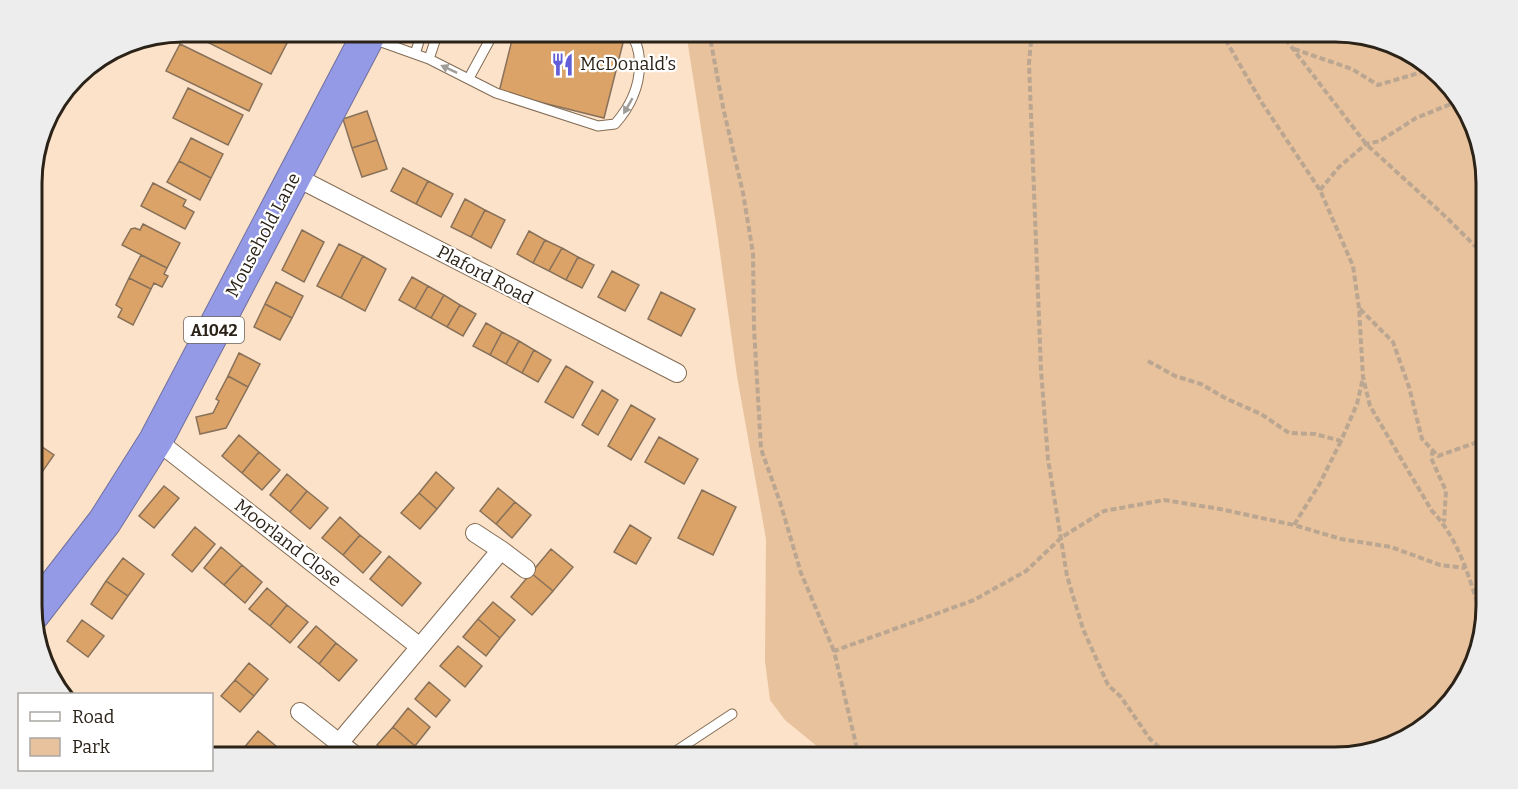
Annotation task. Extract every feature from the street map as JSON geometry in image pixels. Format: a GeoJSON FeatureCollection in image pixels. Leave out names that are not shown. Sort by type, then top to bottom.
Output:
{"type":"FeatureCollection","features":[{"type":"Feature","properties":{"kind":"highway","name":"Mousehold Lane"},"geometry":{"type":"LineString","coordinates":[[42,602],[105,521],[156,440],[365,42]]}},
{"type":"Feature","properties":{"kind":"street","name":"Plaford Road"},"geometry":{"type":"LineString","coordinates":[[294,176],[677,373]]}},
{"type":"Feature","properties":{"kind":"street","name":"Moorland Close"},"geometry":{"type":"LineString","coordinates":[[156,440],[420,646]]}},
{"type":"Feature","properties":{"kind":"street"},"geometry":{"type":"LineString","coordinates":[[475,532],[526,569]]}},
{"type":"Feature","properties":{"kind":"street"},"geometry":{"type":"LineString","coordinates":[[339,743],[501,550]]}},
{"type":"Feature","properties":{"kind":"street"},"geometry":{"type":"LineString","coordinates":[[300,712],[344,747]]}},
{"type":"Feature","properties":{"kind":"lane"},"geometry":{"type":"LineString","coordinates":[[388,42],[470,78],[496,93],[598,126],[615,124],[634,96],[639,74],[638,51],[635,42]]}},
{"type":"Feature","properties":{"kind":"lane"},"geometry":{"type":"LineString","coordinates":[[416,54],[419,42]]}},
{"type":"Feature","properties":{"kind":"lane"},"geometry":{"type":"LineString","coordinates":[[429,59],[435,42]]}},
{"type":"Feature","properties":{"kind":"lane"},"geometry":{"type":"LineString","coordinates":[[470,78],[489,42]]}},
{"type":"Feature","properties":{"kind":"lane"},"geometry":{"type":"LineString","coordinates":[[681,747],[732,714]]}},
{"type":"Feature","properties":{"kind":"path"},"geometry":{"type":"LineString","coordinates":[[712,42],[753,253],[754,328],[761,449],[780,502],[801,573],[834,651],[857,747]]}},
{"type":"Feature","properties":{"kind":"path"},"geometry":{"type":"LineString","coordinates":[[1031,42],[1029,63],[1041,369],[1048,459],[1067,576],[1083,629],[1108,685],[1121,697],[1150,739],[1159,747]]}},
{"type":"Feature","properties":{"kind":"path"},"geometry":{"type":"LineString","coordinates":[[1227,42],[1262,103],[1320,190],[1353,266],[1359,308],[1363,377],[1370,406],[1432,510],[1444,523],[1465,568],[1476,601]]}},
{"type":"Feature","properties":{"kind":"path"},"geometry":{"type":"LineString","coordinates":[[1288,42],[1366,144],[1476,247]]}},
{"type":"Feature","properties":{"kind":"path"},"geometry":{"type":"LineString","coordinates":[[1293,49],[1352,69],[1378,85],[1421,72]]}},
{"type":"Feature","properties":{"kind":"path"},"geometry":{"type":"LineString","coordinates":[[1320,190],[1340,167],[1366,144],[1380,141],[1416,118],[1452,104]]}},
{"type":"Feature","properties":{"kind":"path"},"geometry":{"type":"LineString","coordinates":[[1359,308],[1394,342],[1409,387],[1422,439],[1438,456],[1476,443]]}},
{"type":"Feature","properties":{"kind":"path"},"geometry":{"type":"LineString","coordinates":[[1148,361],[1175,376],[1201,384],[1261,414],[1289,433],[1315,434],[1341,441]]}},
{"type":"Feature","properties":{"kind":"path"},"geometry":{"type":"LineString","coordinates":[[1294,525],[1319,485],[1341,441],[1356,404],[1363,377]]}},
{"type":"Feature","properties":{"kind":"path"},"geometry":{"type":"LineString","coordinates":[[1433,450],[1431,458],[1446,491],[1444,523]]}},
{"type":"Feature","properties":{"kind":"path"},"geometry":{"type":"LineString","coordinates":[[834,651],[974,600],[1026,570],[1062,537],[1104,511],[1164,500],[1294,525],[1341,538],[1391,547],[1440,565],[1465,568]]}},
{"type":"Feature","properties":{"kind":"green space"},"geometry":{"type":"Polygon","coordinates":[[[688,42],[1335,42],[1380,49],[1413,66],[1441,90],[1457,112],[1465,129],[1475,165],[1476,606],[1469,651],[1452,684],[1428,712],[1413,723],[1380,740],[1344,747],[818,747],[785,720],[770,700],[765,661],[766,539],[737,376],[688,42]]]}},
{"type":"Feature","properties":{"kind":"building"},"geometry":{"type":"Polygon","coordinates":[[[207,42],[287,43],[271,74],[207,42]]]}},
{"type":"Feature","properties":{"kind":"building","name":"McDonald’s"},"geometry":{"type":"Polygon","coordinates":[[[512,42],[623,42],[604,118],[499,92],[512,42]]]}},
{"type":"Feature","properties":{"kind":"building"},"geometry":{"type":"Polygon","coordinates":[[[180,44],[262,84],[249,111],[166,71],[180,44]]]}},
{"type":"Feature","properties":{"kind":"building"},"geometry":{"type":"Polygon","coordinates":[[[188,88],[243,115],[228,145],[173,118],[188,88]]]}},
{"type":"Feature","properties":{"kind":"building"},"geometry":{"type":"Polygon","coordinates":[[[367,111],[377,140],[352,148],[343,119],[367,111]]]}},
{"type":"Feature","properties":{"kind":"building"},"geometry":{"type":"Polygon","coordinates":[[[191,138],[223,154],[211,178],[179,161],[191,138]]]}},
{"type":"Feature","properties":{"kind":"building"},"geometry":{"type":"Polygon","coordinates":[[[377,140],[387,169],[362,177],[352,148],[377,140]]]}},
{"type":"Feature","properties":{"kind":"building"},"geometry":{"type":"Polygon","coordinates":[[[179,161],[211,178],[200,200],[167,182],[179,161]]]}},
{"type":"Feature","properties":{"kind":"building"},"geometry":{"type":"Polygon","coordinates":[[[403,168],[428,181],[416,204],[391,191],[403,168]]]}},
{"type":"Feature","properties":{"kind":"building"},"geometry":{"type":"Polygon","coordinates":[[[428,181],[453,194],[441,217],[416,204],[428,181]]]}},
{"type":"Feature","properties":{"kind":"building"},"geometry":{"type":"Polygon","coordinates":[[[153,183],[186,200],[183,206],[194,212],[185,229],[141,206],[153,183]]]}},
{"type":"Feature","properties":{"kind":"building"},"geometry":{"type":"Polygon","coordinates":[[[465,199],[485,210],[471,237],[451,227],[465,199]]]}},
{"type":"Feature","properties":{"kind":"building"},"geometry":{"type":"Polygon","coordinates":[[[485,210],[505,220],[491,248],[471,237],[485,210]]]}},
{"type":"Feature","properties":{"kind":"building"},"geometry":{"type":"Polygon","coordinates":[[[143,224],[180,243],[167,268],[122,245],[131,229],[140,230],[143,224]]]}},
{"type":"Feature","properties":{"kind":"building"},"geometry":{"type":"Polygon","coordinates":[[[302,230],[324,242],[304,282],[282,270],[302,230]]]}},
{"type":"Feature","properties":{"kind":"building"},"geometry":{"type":"Polygon","coordinates":[[[529,231],[545,240],[533,263],[517,254],[529,231]]]}},
{"type":"Feature","properties":{"kind":"building"},"geometry":{"type":"Polygon","coordinates":[[[545,240],[562,248],[549,271],[533,263],[545,240]]]}},
{"type":"Feature","properties":{"kind":"building"},"geometry":{"type":"Polygon","coordinates":[[[339,244],[363,256],[341,298],[317,286],[339,244]]]}},
{"type":"Feature","properties":{"kind":"building"},"geometry":{"type":"Polygon","coordinates":[[[562,248],[578,257],[566,280],[549,271],[562,248]]]}},
{"type":"Feature","properties":{"kind":"building"},"geometry":{"type":"Polygon","coordinates":[[[141,255],[167,268],[164,274],[168,276],[162,287],[154,283],[151,289],[129,278],[141,255]]]}},
{"type":"Feature","properties":{"kind":"building"},"geometry":{"type":"Polygon","coordinates":[[[363,256],[386,269],[365,311],[341,298],[363,256]]]}},
{"type":"Feature","properties":{"kind":"building"},"geometry":{"type":"Polygon","coordinates":[[[578,257],[594,265],[582,288],[566,280],[578,257]]]}},
{"type":"Feature","properties":{"kind":"building"},"geometry":{"type":"Polygon","coordinates":[[[612,271],[639,285],[625,311],[598,297],[612,271]]]}},
{"type":"Feature","properties":{"kind":"building"},"geometry":{"type":"Polygon","coordinates":[[[412,277],[428,286],[415,309],[399,300],[412,277]]]}},
{"type":"Feature","properties":{"kind":"building"},"geometry":{"type":"Polygon","coordinates":[[[129,278],[151,289],[133,325],[118,317],[122,309],[116,305],[129,278]]]}},
{"type":"Feature","properties":{"kind":"building"},"geometry":{"type":"Polygon","coordinates":[[[276,282],[303,296],[292,318],[265,304],[276,282]]]}},
{"type":"Feature","properties":{"kind":"building"},"geometry":{"type":"Polygon","coordinates":[[[428,286],[444,295],[431,318],[415,309],[428,286]]]}},
{"type":"Feature","properties":{"kind":"building"},"geometry":{"type":"Polygon","coordinates":[[[661,292],[695,309],[681,336],[648,319],[661,292]]]}},
{"type":"Feature","properties":{"kind":"building"},"geometry":{"type":"Polygon","coordinates":[[[444,295],[460,305],[447,327],[431,318],[444,295]]]}},
{"type":"Feature","properties":{"kind":"building"},"geometry":{"type":"Polygon","coordinates":[[[265,304],[292,318],[280,340],[254,327],[265,304]]]}},
{"type":"Feature","properties":{"kind":"building"},"geometry":{"type":"Polygon","coordinates":[[[460,305],[476,314],[463,336],[447,327],[460,305]]]}},
{"type":"Feature","properties":{"kind":"building"},"geometry":{"type":"Polygon","coordinates":[[[486,323],[502,332],[490,355],[473,346],[486,323]]]}},
{"type":"Feature","properties":{"kind":"building"},"geometry":{"type":"Polygon","coordinates":[[[502,332],[519,341],[506,364],[490,355],[502,332]]]}},
{"type":"Feature","properties":{"kind":"building"},"geometry":{"type":"Polygon","coordinates":[[[519,341],[534,350],[522,373],[506,364],[519,341]]]}},
{"type":"Feature","properties":{"kind":"building"},"geometry":{"type":"Polygon","coordinates":[[[534,350],[551,360],[538,382],[522,373],[534,350]]]}},
{"type":"Feature","properties":{"kind":"building"},"geometry":{"type":"Polygon","coordinates":[[[239,353],[260,364],[248,387],[228,376],[239,353]]]}},
{"type":"Feature","properties":{"kind":"building"},"geometry":{"type":"Polygon","coordinates":[[[566,366],[593,382],[573,418],[545,402],[566,366]]]}},
{"type":"Feature","properties":{"kind":"building"},"geometry":{"type":"Polygon","coordinates":[[[228,376],[248,387],[226,428],[200,434],[196,417],[213,413],[219,401],[216,399],[228,376]]]}},
{"type":"Feature","properties":{"kind":"building"},"geometry":{"type":"Polygon","coordinates":[[[602,390],[618,400],[598,435],[582,425],[602,390]]]}},
{"type":"Feature","properties":{"kind":"building"},"geometry":{"type":"Polygon","coordinates":[[[631,405],[655,419],[631,460],[608,446],[631,405]]]}},
{"type":"Feature","properties":{"kind":"building"},"geometry":{"type":"Polygon","coordinates":[[[239,435],[259,452],[242,473],[222,456],[239,435]]]}},
{"type":"Feature","properties":{"kind":"building"},"geometry":{"type":"Polygon","coordinates":[[[659,437],[698,459],[684,484],[645,462],[659,437]]]}},
{"type":"Feature","properties":{"kind":"building"},"geometry":{"type":"Polygon","coordinates":[[[42,447],[54,455],[42,472],[42,447]]]}},
{"type":"Feature","properties":{"kind":"building"},"geometry":{"type":"Polygon","coordinates":[[[259,452],[280,470],[262,490],[242,473],[259,452]]]}},
{"type":"Feature","properties":{"kind":"building"},"geometry":{"type":"Polygon","coordinates":[[[436,472],[454,488],[437,509],[419,493],[436,472]]]}},
{"type":"Feature","properties":{"kind":"building"},"geometry":{"type":"Polygon","coordinates":[[[287,474],[307,491],[290,512],[270,495],[287,474]]]}},
{"type":"Feature","properties":{"kind":"building"},"geometry":{"type":"Polygon","coordinates":[[[164,486],[179,498],[154,528],[139,516],[164,486]]]}},
{"type":"Feature","properties":{"kind":"building"},"geometry":{"type":"Polygon","coordinates":[[[498,488],[515,502],[496,524],[480,511],[498,488]]]}},
{"type":"Feature","properties":{"kind":"building"},"geometry":{"type":"Polygon","coordinates":[[[702,490],[736,507],[713,555],[678,538],[702,490]]]}},
{"type":"Feature","properties":{"kind":"building"},"geometry":{"type":"Polygon","coordinates":[[[307,491],[328,508],[310,529],[290,512],[307,491]]]}},
{"type":"Feature","properties":{"kind":"building"},"geometry":{"type":"Polygon","coordinates":[[[419,493],[437,509],[420,529],[401,513],[419,493]]]}},
{"type":"Feature","properties":{"kind":"building"},"geometry":{"type":"Polygon","coordinates":[[[515,502],[531,515],[512,538],[496,524],[515,502]]]}},
{"type":"Feature","properties":{"kind":"building"},"geometry":{"type":"Polygon","coordinates":[[[340,517],[360,535],[343,555],[322,538],[340,517]]]}},
{"type":"Feature","properties":{"kind":"building"},"geometry":{"type":"Polygon","coordinates":[[[630,525],[651,538],[636,564],[614,552],[630,525]]]}},
{"type":"Feature","properties":{"kind":"building"},"geometry":{"type":"Polygon","coordinates":[[[195,527],[215,544],[192,572],[172,555],[195,527]]]}},
{"type":"Feature","properties":{"kind":"building"},"geometry":{"type":"Polygon","coordinates":[[[360,535],[381,552],[363,573],[343,555],[360,535]]]}},
{"type":"Feature","properties":{"kind":"building"},"geometry":{"type":"Polygon","coordinates":[[[221,547],[242,565],[224,585],[204,568],[221,547]]]}},
{"type":"Feature","properties":{"kind":"building"},"geometry":{"type":"Polygon","coordinates":[[[551,549],[573,567],[553,591],[531,573],[551,549]]]}},
{"type":"Feature","properties":{"kind":"building"},"geometry":{"type":"Polygon","coordinates":[[[389,556],[421,583],[402,606],[370,579],[389,556]]]}},
{"type":"Feature","properties":{"kind":"building"},"geometry":{"type":"Polygon","coordinates":[[[123,558],[144,574],[128,596],[106,581],[123,558]]]}},
{"type":"Feature","properties":{"kind":"building"},"geometry":{"type":"Polygon","coordinates":[[[242,565],[262,582],[245,603],[224,585],[242,565]]]}},
{"type":"Feature","properties":{"kind":"building"},"geometry":{"type":"Polygon","coordinates":[[[531,573],[553,591],[532,615],[511,597],[531,573]]]}},
{"type":"Feature","properties":{"kind":"building"},"geometry":{"type":"Polygon","coordinates":[[[106,581],[128,596],[112,619],[91,604],[106,581]]]}},
{"type":"Feature","properties":{"kind":"building"},"geometry":{"type":"Polygon","coordinates":[[[267,588],[287,605],[270,626],[249,609],[267,588]]]}},
{"type":"Feature","properties":{"kind":"building"},"geometry":{"type":"Polygon","coordinates":[[[493,602],[515,620],[500,638],[478,619],[493,602]]]}},
{"type":"Feature","properties":{"kind":"building"},"geometry":{"type":"Polygon","coordinates":[[[287,605],[308,622],[290,643],[270,626],[287,605]]]}},
{"type":"Feature","properties":{"kind":"building"},"geometry":{"type":"Polygon","coordinates":[[[478,619],[500,638],[486,656],[463,637],[478,619]]]}},
{"type":"Feature","properties":{"kind":"building"},"geometry":{"type":"Polygon","coordinates":[[[82,620],[104,636],[88,657],[67,641],[82,620]]]}},
{"type":"Feature","properties":{"kind":"building"},"geometry":{"type":"Polygon","coordinates":[[[316,626],[336,643],[319,664],[298,647],[316,626]]]}},
{"type":"Feature","properties":{"kind":"building"},"geometry":{"type":"Polygon","coordinates":[[[336,643],[357,660],[339,681],[319,664],[336,643]]]}},
{"type":"Feature","properties":{"kind":"building"},"geometry":{"type":"Polygon","coordinates":[[[458,646],[482,666],[465,687],[440,666],[458,646]]]}},
{"type":"Feature","properties":{"kind":"building"},"geometry":{"type":"Polygon","coordinates":[[[249,663],[268,679],[254,696],[235,680],[249,663]]]}},
{"type":"Feature","properties":{"kind":"building"},"geometry":{"type":"Polygon","coordinates":[[[235,680],[254,696],[240,712],[221,696],[235,680]]]}},
{"type":"Feature","properties":{"kind":"building"},"geometry":{"type":"Polygon","coordinates":[[[429,682],[450,700],[436,717],[415,699],[429,682]]]}},
{"type":"Feature","properties":{"kind":"building"},"geometry":{"type":"Polygon","coordinates":[[[408,708],[430,727],[415,746],[393,727],[408,708]]]}},
{"type":"Feature","properties":{"kind":"building"},"geometry":{"type":"Polygon","coordinates":[[[393,727],[415,746],[379,747],[377,745],[393,727]]]}},
{"type":"Feature","properties":{"kind":"building"},"geometry":{"type":"Polygon","coordinates":[[[258,731],[276,746],[275,747],[245,747],[258,731]]]}},
{"type":"Feature","properties":{"kind":"place","name":"McDonald’s"},"geometry":{"type":"Point","coordinates":[562,64]}}]}
